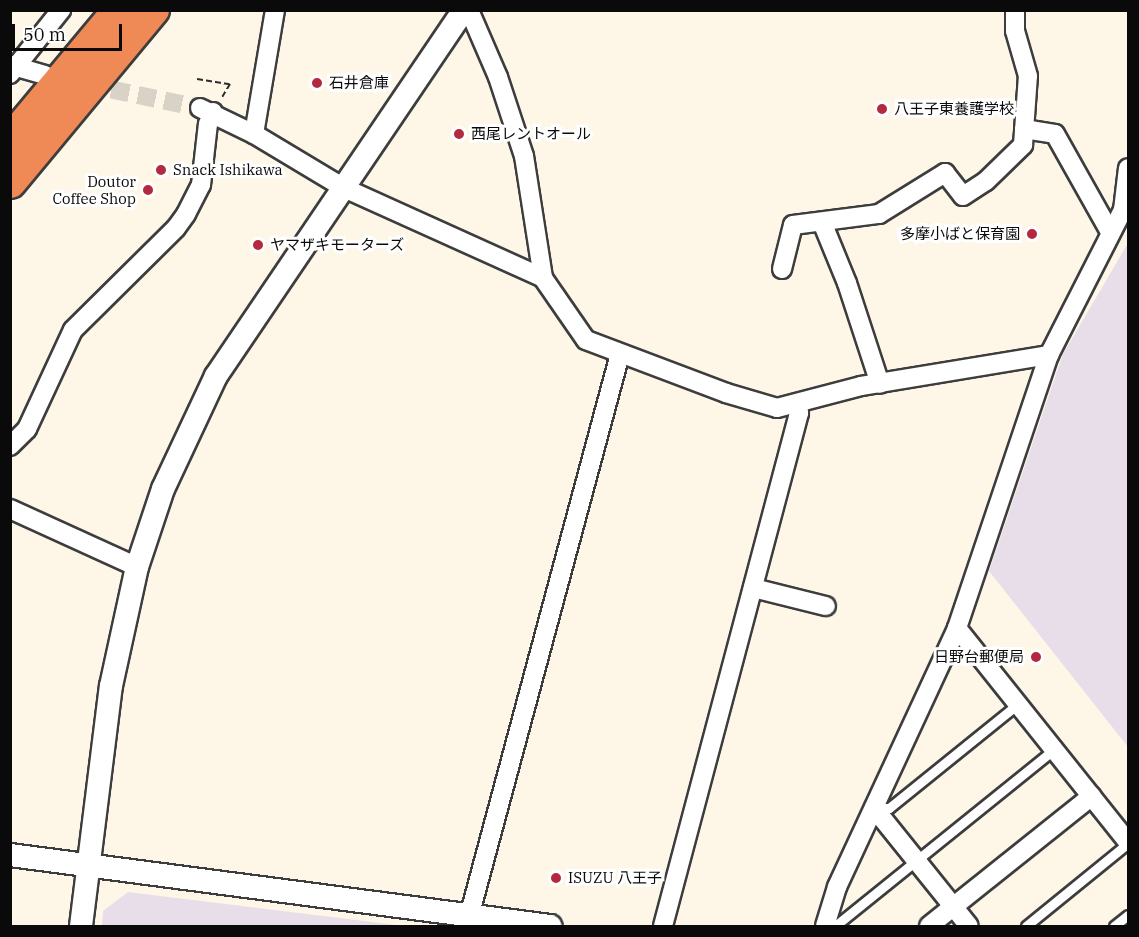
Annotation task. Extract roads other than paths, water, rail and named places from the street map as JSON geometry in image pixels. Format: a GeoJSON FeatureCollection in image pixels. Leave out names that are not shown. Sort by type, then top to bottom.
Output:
{"type":"FeatureCollection","features":[{"type":"Feature","properties":{"kind":"highway"},"geometry":{"type":"LineString","coordinates":[[10,141],[119,10]]}},
{"type":"Feature","properties":{"kind":"highway"},"geometry":{"type":"LineString","coordinates":[[10,182],[153,10]]}},
{"type":"Feature","properties":{"kind":"street"},"geometry":{"type":"LineString","coordinates":[[45,75],[12,68],[61,10]]}},
{"type":"Feature","properties":{"kind":"street"},"geometry":{"type":"LineString","coordinates":[[254,134],[275,10]]}},
{"type":"Feature","properties":{"kind":"street"},"geometry":{"type":"LineString","coordinates":[[81,927],[111,686],[137,567],[163,489],[216,376],[464,10]]}},
{"type":"Feature","properties":{"kind":"street"},"geometry":{"type":"LineString","coordinates":[[469,10],[498,77],[521,146],[543,278],[586,340],[769,407],[797,404],[880,384],[1049,355]]}},
{"type":"Feature","properties":{"kind":"street"},"geometry":{"type":"LineString","coordinates":[[782,269],[793,225],[879,214],[945,173],[963,196],[986,181],[1023,145],[1028,76],[1015,31],[1015,10]]}},
{"type":"Feature","properties":{"kind":"street"},"geometry":{"type":"LineString","coordinates":[[10,446],[27,429],[73,330],[176,228],[186,214],[201,184],[208,124],[206,110],[254,134],[344,188],[543,278]]}},
{"type":"Feature","properties":{"kind":"street"},"geometry":{"type":"LineString","coordinates":[[1024,129],[1055,134],[1110,232]]}},
{"type":"Feature","properties":{"kind":"street"},"geometry":{"type":"LineString","coordinates":[[825,927],[837,888],[957,628],[1049,355],[1123,210],[1128,168]]}},
{"type":"Feature","properties":{"kind":"street"},"geometry":{"type":"LineString","coordinates":[[822,222],[847,283],[880,384]]}},
{"type":"Feature","properties":{"kind":"street"},"geometry":{"type":"LineString","coordinates":[[470,913],[620,354]]}},
{"type":"Feature","properties":{"kind":"street"},"geometry":{"type":"LineString","coordinates":[[663,927],[799,413],[797,404]]}},
{"type":"Feature","properties":{"kind":"street"},"geometry":{"type":"LineString","coordinates":[[10,509],[137,567]]}},
{"type":"Feature","properties":{"kind":"street"},"geometry":{"type":"LineString","coordinates":[[753,588],[826,606]]}},
{"type":"Feature","properties":{"kind":"street"},"geometry":{"type":"LineString","coordinates":[[957,628],[1128,842]]}},
{"type":"Feature","properties":{"kind":"street"},"geometry":{"type":"LineString","coordinates":[[930,927],[1092,796]]}},
{"type":"Feature","properties":{"kind":"street"},"geometry":{"type":"LineString","coordinates":[[874,808],[969,927]]}},
{"type":"Feature","properties":{"kind":"street"},"geometry":{"type":"LineString","coordinates":[[10,855],[470,913],[550,927]]}},
{"type":"Feature","properties":{"kind":"lane"},"geometry":{"type":"LineString","coordinates":[[874,808],[889,808],[1018,704]]}},
{"type":"Feature","properties":{"kind":"lane"},"geometry":{"type":"LineString","coordinates":[[835,927],[1054,749]]}},
{"type":"Feature","properties":{"kind":"lane"},"geometry":{"type":"LineString","coordinates":[[1026,927],[1128,842]]}},
{"type":"Feature","properties":{"kind":"lane"},"geometry":{"type":"LineString","coordinates":[[1114,927],[1128,915]]}},
{"type":"Feature","properties":{"kind":"tunnel"},"geometry":{"type":"LineString","coordinates":[[85,84],[200,108]]}},
{"type":"Feature","properties":{"kind":"place","name":"石井倉庫"},"geometry":{"type":"Point","coordinates":[317,83]}},
{"type":"Feature","properties":{"kind":"place","name":"八王子東養護学校"},"geometry":{"type":"Point","coordinates":[882,109]}},
{"type":"Feature","properties":{"kind":"place","name":"西尾レントオール"},"geometry":{"type":"Point","coordinates":[459,134]}},
{"type":"Feature","properties":{"kind":"place","name":"Snack Ishikawa"},"geometry":{"type":"Point","coordinates":[161,170]}},
{"type":"Feature","properties":{"kind":"place","name":"Doutor Coffee Shop"},"geometry":{"type":"Point","coordinates":[148,190]}},
{"type":"Feature","properties":{"kind":"place","name":"多摩小ばと保育園"},"geometry":{"type":"Point","coordinates":[1032,234]}},
{"type":"Feature","properties":{"kind":"place","name":"ヤマザキモーターズ"},"geometry":{"type":"Point","coordinates":[258,245]}},
{"type":"Feature","properties":{"kind":"place","name":"日野台郵便局"},"geometry":{"type":"Point","coordinates":[1036,657]}},
{"type":"Feature","properties":{"kind":"place","name":"ISUZU 八王子"},"geometry":{"type":"Point","coordinates":[556,878]}}]}
